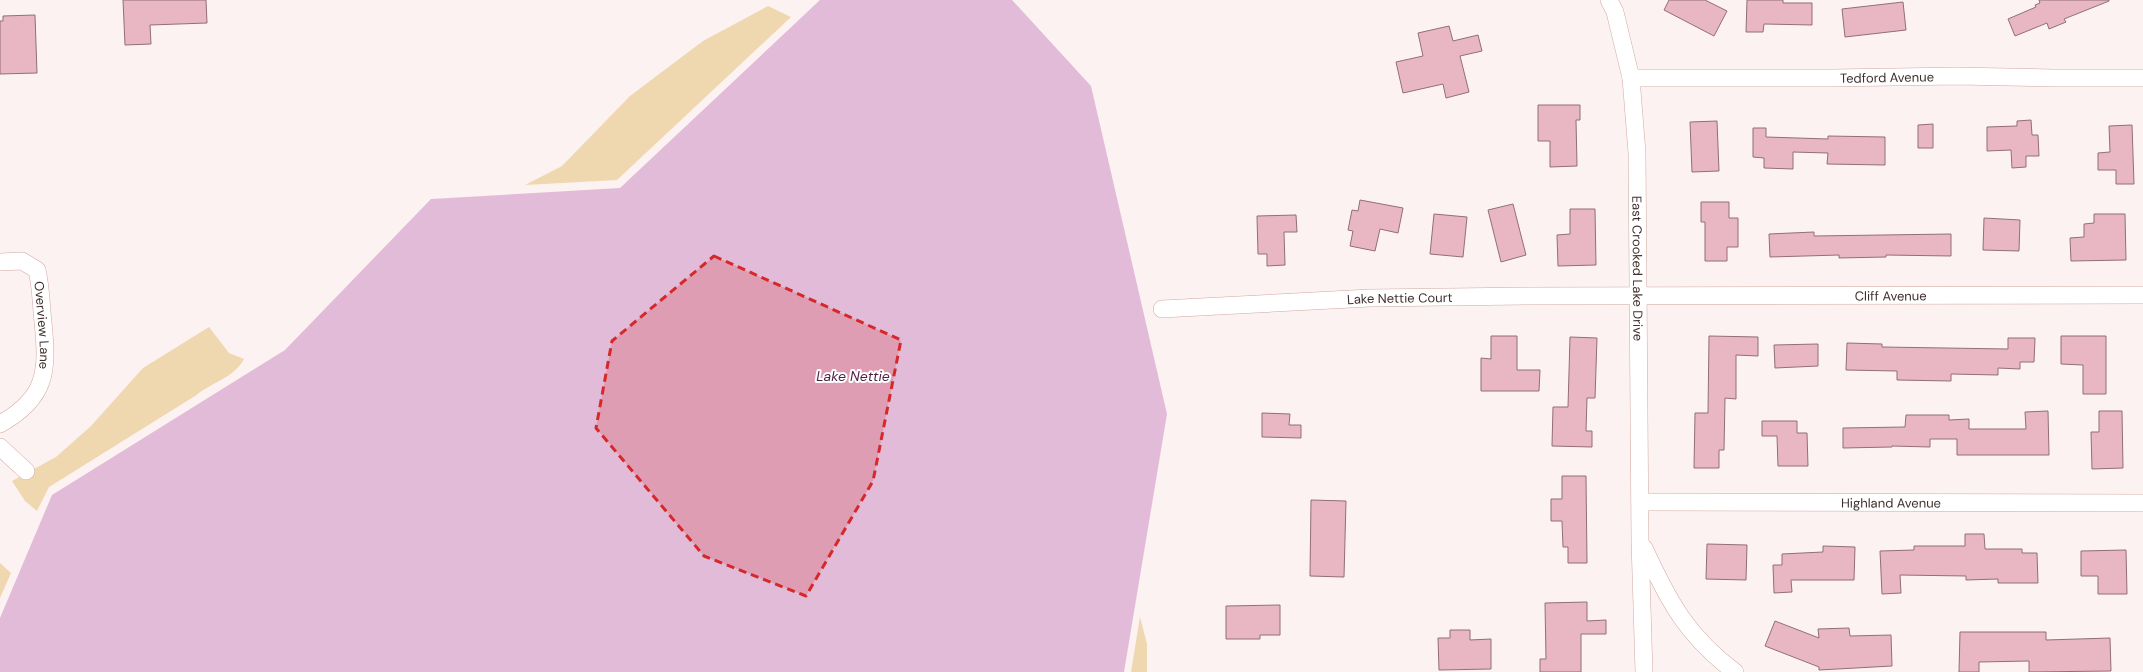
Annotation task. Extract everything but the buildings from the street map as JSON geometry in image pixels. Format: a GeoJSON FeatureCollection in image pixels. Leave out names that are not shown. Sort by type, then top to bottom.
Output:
{"type":"FeatureCollection","features":[{"type":"Feature","properties":{"kind":"street","name":"East Crooked Lake Drive"},"geometry":{"type":"LineString","coordinates":[[1610,0],[1616,12],[1631,78],[1637,153],[1640,541],[1644,672]]}},
{"type":"Feature","properties":{"kind":"street","name":"Tedford Avenue"},"geometry":{"type":"LineString","coordinates":[[1631,78],[1832,78],[1956,76],[2143,78]]}},
{"type":"Feature","properties":{"kind":"street","name":"Overview Lane"},"geometry":{"type":"LineString","coordinates":[[0,262],[22,261],[37,270],[46,353],[45,370],[40,387],[31,402],[16,415],[0,424]]}},
{"type":"Feature","properties":{"kind":"street","name":"Lake Nettie Court"},"geometry":{"type":"LineString","coordinates":[[1162,309],[1370,298],[1528,296],[1638,297]]}},
{"type":"Feature","properties":{"kind":"street","name":"Cliff Avenue"},"geometry":{"type":"LineString","coordinates":[[1638,297],[2143,296]]}},
{"type":"Feature","properties":{"kind":"street"},"geometry":{"type":"LineString","coordinates":[[0,447],[26,471]]}},
{"type":"Feature","properties":{"kind":"street","name":"Highland Avenue"},"geometry":{"type":"LineString","coordinates":[[1640,502],[2143,503]]}},
{"type":"Feature","properties":{"kind":"street","name":"East Crooked Lake Drive"},"geometry":{"type":"LineString","coordinates":[[1640,541],[1677,612],[1695,637],[1714,656],[1735,672]]}},
{"type":"Feature","properties":{"kind":"highlighted area"},"geometry":{"type":"Polygon","coordinates":[[[714,256],[901,340],[873,481],[806,596],[704,556],[596,428],[612,341],[714,256]]]}},
{"type":"Feature","properties":{"kind":"shaded area"},"geometry":{"type":"Polygon","coordinates":[[[768,6],[791,17],[617,180],[525,185],[562,166],[630,96],[703,41],[768,6]]]}},
{"type":"Feature","properties":{"kind":"shaded area"},"geometry":{"type":"Polygon","coordinates":[[[209,327],[229,353],[244,359],[240,366],[228,376],[201,391],[49,487],[37,511],[25,501],[12,481],[56,457],[91,426],[143,368],[209,327]]]}},
{"type":"Feature","properties":{"kind":"shaded area"},"geometry":{"type":"Polygon","coordinates":[[[0,563],[11,573],[0,598],[0,563]]]}},
{"type":"Feature","properties":{"kind":"shaded area"},"geometry":{"type":"Polygon","coordinates":[[[1140,617],[1147,644],[1147,672],[1131,672],[1140,617]]]}},
{"type":"Feature","properties":{"kind":"water","name":"Lake Nettie"},"geometry":{"type":"Polygon","coordinates":[[[820,0],[1012,0],[1091,86],[1167,414],[1124,672],[0,672],[0,618],[52,495],[285,350],[431,199],[620,188],[820,0]]]}}]}
